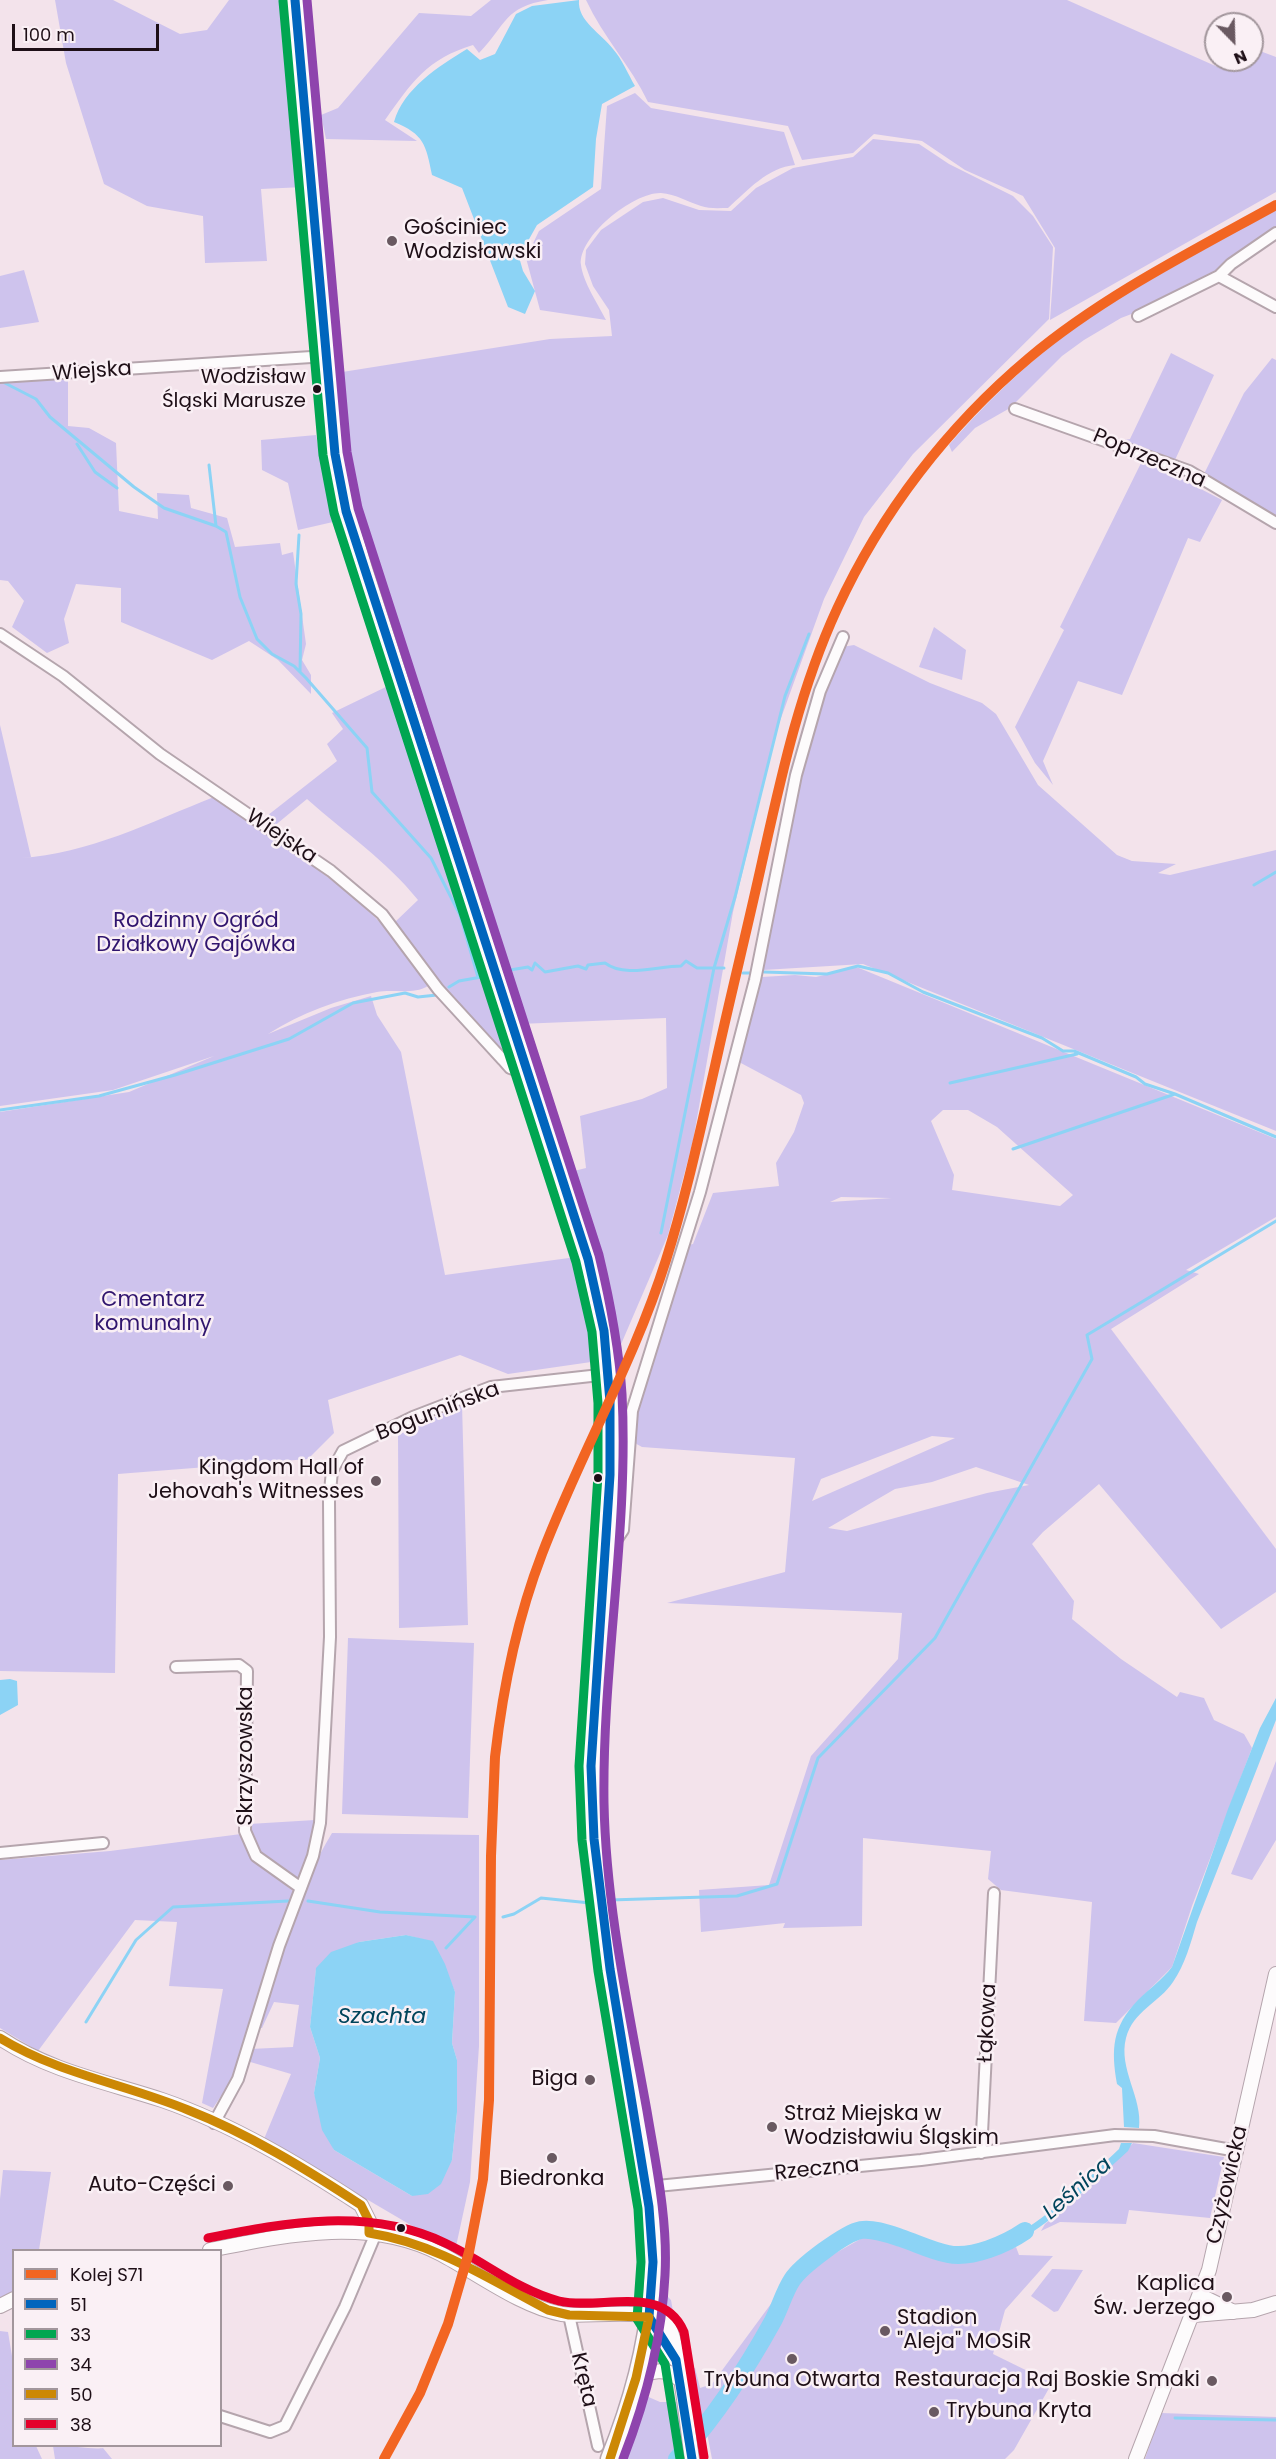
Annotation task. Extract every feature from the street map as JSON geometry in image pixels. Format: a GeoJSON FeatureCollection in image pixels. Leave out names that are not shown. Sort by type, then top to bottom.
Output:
{"type":"FeatureCollection","features":[{"type":"Feature","properties":{"kind":"main road"},"geometry":{"type":"LineString","coordinates":[[295,0],[334,444],[345,511],[599,1296],[609,1374],[613,1449],[592,1734],[593,1836],[605,1936],[647,2187],[653,2255],[649,2316],[636,2378],[604,2452]]}},
{"type":"Feature","properties":{"kind":"street"},"geometry":{"type":"LineString","coordinates":[[1138,316],[1219,276],[1231,264],[1276,233]]}},
{"type":"Feature","properties":{"kind":"street"},"geometry":{"type":"LineString","coordinates":[[1219,276],[1276,307]]}},
{"type":"Feature","properties":{"kind":"street","name":"Wiejska"},"geometry":{"type":"LineString","coordinates":[[0,376],[327,356]]}},
{"type":"Feature","properties":{"kind":"street","name":"Poprzeczna"},"geometry":{"type":"LineString","coordinates":[[1015,409],[1189,471],[1276,523]]}},
{"type":"Feature","properties":{"kind":"street","name":"Wiejska"},"geometry":{"type":"LineString","coordinates":[[0,634],[63,676],[160,754],[358,892],[382,914],[438,989],[502,1060],[510,1068],[527,1074]]}},
{"type":"Feature","properties":{"kind":"street"},"geometry":{"type":"LineString","coordinates":[[605,1546],[617,1539],[623,1530],[632,1411],[700,1192],[753,991],[796,775],[820,691],[843,637]]}},
{"type":"Feature","properties":{"kind":"street","name":"Bogumińska"},"geometry":{"type":"LineString","coordinates":[[301,1888],[313,1856],[320,1822],[330,1637],[329,1501],[332,1471],[343,1451],[412,1417],[491,1387],[550,1378],[581,1378],[609,1374]]}},
{"type":"Feature","properties":{"kind":"street","name":"Skrzyszowska"},"geometry":{"type":"LineString","coordinates":[[176,1668],[239,1665],[247,1671],[245,1831],[256,1856],[301,1888]]}},
{"type":"Feature","properties":{"kind":"street"},"geometry":{"type":"LineString","coordinates":[[0,1853],[103,1844]]}},
{"type":"Feature","properties":{"kind":"street"},"geometry":{"type":"LineString","coordinates":[[214,2123],[238,2079],[279,1946],[301,1888]]}},
{"type":"Feature","properties":{"kind":"street","name":"Łąkowa"},"geometry":{"type":"LineString","coordinates":[[981,2153],[994,1893]]}},
{"type":"Feature","properties":{"kind":"street","name":"Czyżowicka"},"geometry":{"type":"LineString","coordinates":[[1136,2459],[1201,2295],[1237,2151],[1276,1974]]}},
{"type":"Feature","properties":{"kind":"street"},"geometry":{"type":"LineString","coordinates":[[0,2038],[53,2066],[163,2100],[214,2123],[326,2182],[361,2205],[372,2233],[345,2307],[285,2426],[270,2432],[222,2417]]}},
{"type":"Feature","properties":{"kind":"street","name":"Rzeczna"},"geometry":{"type":"LineString","coordinates":[[647,2187],[981,2153],[1115,2135],[1144,2135],[1237,2151]]}},
{"type":"Feature","properties":{"kind":"street"},"geometry":{"type":"LineString","coordinates":[[216,2249],[295,2235],[372,2233],[424,2246],[533,2304],[569,2315],[649,2316],[676,2360],[692,2456]]}},
{"type":"Feature","properties":{"kind":"street"},"geometry":{"type":"LineString","coordinates":[[1201,2295],[1234,2312]]}},
{"type":"Feature","properties":{"kind":"street"},"geometry":{"type":"LineString","coordinates":[[1194,2315],[1253,2310],[1276,2303]]}},
{"type":"Feature","properties":{"kind":"street","name":"Kręta"},"geometry":{"type":"LineString","coordinates":[[569,2315],[604,2452]]}},
{"type":"Feature","properties":{"kind":"street"},"geometry":{"type":"LineString","coordinates":[[636,2378],[660,2371],[671,2372],[679,2379]]}},
{"type":"Feature","properties":{"kind":"green space"},"geometry":{"type":"Polygon","coordinates":[[[55,0],[113,0],[180,34],[207,30],[229,0],[286,0],[304,187],[261,189],[267,261],[205,263],[203,216],[147,206],[104,184],[66,63],[55,0]]]}},
{"type":"Feature","properties":{"kind":"green space"},"geometry":{"type":"Polygon","coordinates":[[[491,0],[548,0],[534,3],[514,12],[479,53],[473,45],[457,51],[432,65],[413,83],[385,120],[417,141],[326,139],[321,115],[338,108],[419,13],[471,16],[491,0]]]}},
{"type":"Feature","properties":{"kind":"green space"},"geometry":{"type":"Polygon","coordinates":[[[586,0],[1067,0],[1204,61],[1204,72],[1264,72],[1264,52],[1276,57],[1276,192],[1050,320],[1055,248],[1023,196],[965,170],[922,141],[874,134],[853,153],[802,160],[788,126],[648,102],[634,76],[586,0]]]}},
{"type":"Feature","properties":{"kind":"green space"},"geometry":{"type":"Polygon","coordinates":[[[635,93],[651,108],[784,132],[795,165],[767,175],[750,187],[728,208],[704,207],[677,196],[661,193],[637,200],[623,208],[598,229],[588,241],[582,254],[581,265],[585,279],[606,320],[540,310],[526,258],[539,231],[601,189],[607,106],[635,93]]]}},
{"type":"Feature","properties":{"kind":"green space"},"geometry":{"type":"Polygon","coordinates":[[[873,139],[919,144],[949,164],[1013,196],[1033,216],[1053,247],[1049,319],[913,454],[864,517],[824,599],[776,732],[733,912],[693,1141],[668,1235],[619,1349],[598,1260],[566,1173],[586,1168],[580,1116],[642,1099],[667,1088],[666,1018],[519,1024],[358,506],[336,373],[550,339],[612,336],[609,310],[593,286],[585,264],[586,250],[601,230],[643,202],[663,198],[699,210],[731,211],[756,188],[793,168],[853,157],[873,139]]]}},
{"type":"Feature","properties":{"kind":"green space"},"geometry":{"type":"Polygon","coordinates":[[[1276,209],[1276,229],[1218,272],[1150,307],[1121,318],[1084,340],[1062,356],[1010,408],[975,428],[952,452],[949,445],[981,410],[1052,345],[1136,288],[1276,209]]]}},
{"type":"Feature","properties":{"kind":"green space"},"geometry":{"type":"Polygon","coordinates":[[[24,270],[39,322],[0,328],[0,276],[24,270]]]}},
{"type":"Feature","properties":{"kind":"green space"},"geometry":{"type":"Polygon","coordinates":[[[1171,353],[1214,375],[1175,460],[1118,441],[1130,439],[1171,353]]]}},
{"type":"Feature","properties":{"kind":"green space"},"geometry":{"type":"Polygon","coordinates":[[[1272,358],[1276,360],[1276,518],[1204,474],[1244,393],[1272,358]]]}},
{"type":"Feature","properties":{"kind":"green space"},"geometry":{"type":"Polygon","coordinates":[[[68,377],[68,426],[89,428],[116,443],[119,511],[158,519],[157,493],[189,495],[191,508],[227,518],[235,547],[280,543],[282,555],[293,552],[306,644],[302,660],[311,675],[311,694],[278,660],[249,641],[212,660],[121,622],[121,588],[76,584],[64,619],[69,643],[47,653],[12,627],[24,601],[8,581],[0,580],[0,382],[68,377]]]}},
{"type":"Feature","properties":{"kind":"green space"},"geometry":{"type":"Polygon","coordinates":[[[316,435],[333,522],[298,530],[288,483],[262,470],[261,440],[316,435]]]}},
{"type":"Feature","properties":{"kind":"green space"},"geometry":{"type":"Polygon","coordinates":[[[1143,459],[1222,500],[1200,542],[1188,538],[1122,695],[1078,681],[1043,761],[1053,785],[1035,763],[1015,727],[1064,630],[1060,627],[1143,459]]]}},
{"type":"Feature","properties":{"kind":"green space"},"geometry":{"type":"Polygon","coordinates":[[[934,627],[966,650],[962,680],[919,667],[934,627]]]}},
{"type":"Feature","properties":{"kind":"green space"},"geometry":{"type":"Polygon","coordinates":[[[854,645],[930,683],[982,703],[996,714],[1038,785],[1117,855],[1132,861],[1176,864],[1158,873],[1170,875],[1276,850],[1276,1131],[863,964],[763,970],[796,797],[819,706],[842,647],[854,645]]]}},
{"type":"Feature","properties":{"kind":"green space"},"geometry":{"type":"Polygon","coordinates":[[[390,685],[512,1054],[506,1055],[475,1025],[447,992],[395,922],[418,900],[392,872],[307,799],[273,827],[263,819],[337,761],[327,744],[343,729],[332,713],[390,685]]]}},
{"type":"Feature","properties":{"kind":"green space"},"geometry":{"type":"Polygon","coordinates":[[[0,725],[31,857],[95,844],[214,797],[307,861],[373,915],[401,946],[428,986],[410,991],[383,991],[349,999],[307,1013],[268,1034],[331,1008],[371,996],[377,1015],[401,1052],[445,1275],[576,1257],[595,1313],[598,1361],[508,1374],[460,1355],[328,1400],[334,1433],[308,1459],[118,1474],[115,1673],[0,1671],[0,1112],[129,1092],[214,1056],[113,1090],[0,1106],[0,725]]]}},
{"type":"Feature","properties":{"kind":"green space"},"geometry":{"type":"Polygon","coordinates":[[[859,968],[1276,1139],[1276,1217],[1186,1270],[1199,1274],[1111,1329],[1276,1549],[1276,1592],[1221,1629],[1099,1484],[1032,1544],[1074,1601],[1072,1619],[1121,1659],[1177,1697],[1180,1692],[1204,1698],[1214,1720],[1244,1734],[1252,1748],[1192,1906],[1172,1967],[1116,2023],[1084,2021],[1092,1902],[1001,1890],[988,1879],[991,1851],[863,1838],[862,1926],[783,1928],[785,1923],[701,1932],[699,1890],[769,1885],[811,1756],[898,1659],[902,1613],[667,1603],[785,1572],[795,1458],[642,1447],[631,1441],[658,1338],[688,1245],[693,1244],[713,1193],[779,1186],[776,1163],[794,1132],[804,1103],[801,1095],[739,1062],[762,977],[795,975],[816,977],[859,968]],[[943,1110],[931,1121],[954,1175],[952,1190],[1060,1206],[1073,1195],[997,1127],[968,1110],[943,1110]],[[841,1197],[830,1202],[892,1198],[841,1197]],[[932,1436],[821,1479],[812,1501],[955,1438],[932,1436]],[[976,1467],[932,1482],[895,1489],[828,1528],[847,1531],[987,1493],[1029,1485],[976,1467]]]}},
{"type":"Feature","properties":{"kind":"green space"},"geometry":{"type":"Polygon","coordinates":[[[462,1404],[468,1625],[399,1628],[398,1435],[462,1404]]]}},
{"type":"Feature","properties":{"kind":"green space"},"geometry":{"type":"Polygon","coordinates":[[[348,1638],[474,1643],[468,1818],[342,1814],[348,1638]]]}},
{"type":"Feature","properties":{"kind":"green space"},"geometry":{"type":"Polygon","coordinates":[[[1276,1761],[1276,1840],[1252,1880],[1231,1874],[1276,1761]]]}},
{"type":"Feature","properties":{"kind":"green space"},"geometry":{"type":"Polygon","coordinates":[[[315,1820],[309,1855],[300,1880],[266,1858],[253,1844],[250,1834],[249,1824],[315,1820]]]}},
{"type":"Feature","properties":{"kind":"green space"},"geometry":{"type":"Polygon","coordinates":[[[332,1833],[479,1835],[479,2046],[470,2182],[455,2251],[264,2139],[291,2074],[247,2061],[250,2049],[293,2047],[299,2005],[274,2002],[262,2028],[257,2028],[288,1928],[319,1856],[332,1833]],[[406,1935],[359,1942],[316,1969],[310,2027],[320,2058],[314,2093],[334,2150],[412,2196],[452,2160],[457,2112],[457,2060],[452,2043],[455,1992],[433,1942],[406,1935]]]}},
{"type":"Feature","properties":{"kind":"green space"},"geometry":{"type":"Polygon","coordinates":[[[241,1834],[252,1859],[293,1891],[234,2077],[213,2108],[202,2103],[223,1989],[169,1986],[177,1922],[135,1920],[38,2051],[0,2028],[0,1860],[110,1851],[241,1834]]]}},
{"type":"Feature","properties":{"kind":"green space"},"geometry":{"type":"Polygon","coordinates":[[[1133,2143],[1224,2157],[1210,2218],[1129,2210],[1126,2224],[1060,2222],[1041,2231],[1045,2224],[1093,2184],[1133,2143]]]}},
{"type":"Feature","properties":{"kind":"green space"},"geometry":{"type":"Polygon","coordinates":[[[3,2170],[51,2172],[39,2249],[12,2249],[12,2293],[0,2299],[0,2199],[3,2170]]]}},
{"type":"Feature","properties":{"kind":"green space","name":"Stadion \"Aleja\" MOSiR"},"geometry":{"type":"Polygon","coordinates":[[[840,2234],[849,2237],[825,2259],[864,2237],[886,2239],[943,2261],[971,2260],[1016,2247],[1019,2255],[1053,2256],[1005,2310],[993,2354],[1052,2383],[1014,2450],[1005,2459],[712,2459],[707,2433],[780,2313],[700,2439],[688,2369],[695,2368],[700,2388],[712,2384],[801,2263],[840,2234]]]}},
{"type":"Feature","properties":{"kind":"green space"},"geometry":{"type":"Polygon","coordinates":[[[1052,2269],[1083,2270],[1058,2311],[1054,2312],[1031,2296],[1052,2269]]]}},
{"type":"Feature","properties":{"kind":"green space"},"geometry":{"type":"Polygon","coordinates":[[[658,2297],[668,2297],[671,2300],[678,2339],[660,2308],[658,2297]]]}},
{"type":"Feature","properties":{"kind":"green space"},"geometry":{"type":"Polygon","coordinates":[[[0,2331],[8,2332],[12,2356],[12,2447],[36,2447],[42,2459],[0,2459],[0,2331]]]}},
{"type":"Feature","properties":{"kind":"green space"},"geometry":{"type":"Polygon","coordinates":[[[644,2395],[660,2402],[678,2402],[685,2459],[620,2459],[644,2395]]]}},
{"type":"Feature","properties":{"kind":"green space"},"geometry":{"type":"Polygon","coordinates":[[[1161,2413],[1276,2417],[1276,2459],[1145,2459],[1161,2413]]]}},
{"type":"Feature","properties":{"kind":"green space"},"geometry":{"type":"Polygon","coordinates":[[[53,2447],[103,2448],[112,2459],[55,2459],[53,2447]]]}},
{"type":"Feature","properties":{"kind":"water"},"geometry":{"type":"Polygon","coordinates":[[[579,0],[579,8],[586,21],[616,53],[635,86],[602,104],[596,139],[593,187],[537,225],[519,257],[523,271],[535,291],[525,314],[508,307],[462,188],[432,175],[428,156],[418,136],[394,122],[405,99],[423,80],[445,63],[467,49],[480,60],[495,54],[516,14],[532,6],[579,0]]]}},
{"type":"Feature","properties":{"kind":"water"},"geometry":{"type":"Polygon","coordinates":[[[0,1680],[17,1681],[18,1705],[0,1715],[0,1680]]]}},
{"type":"Feature","properties":{"kind":"water"},"geometry":{"type":"Polygon","coordinates":[[[1276,1698],[1276,1720],[1184,1961],[1173,1982],[1140,2014],[1129,2029],[1124,2050],[1125,2061],[1138,2106],[1139,2128],[1124,2127],[1122,2088],[1117,2084],[1114,2060],[1118,2029],[1129,2010],[1172,1967],[1228,1809],[1260,1728],[1276,1698]]]}},
{"type":"Feature","properties":{"kind":"water","name":"Szachta"},"geometry":{"type":"Polygon","coordinates":[[[406,1935],[433,1941],[445,1964],[455,1992],[452,2043],[457,2060],[457,2112],[452,2160],[441,2184],[428,2194],[412,2196],[334,2150],[322,2130],[314,2093],[320,2058],[310,2027],[316,1968],[331,1952],[359,1942],[406,1935]]]}},
{"type":"Feature","properties":{"kind":"water"},"geometry":{"type":"Polygon","coordinates":[[[1121,2143],[1132,2143],[1128,2151],[1070,2203],[1039,2228],[1006,2248],[1003,2241],[1034,2223],[1064,2200],[1119,2149],[1121,2143]]]}},
{"type":"Feature","properties":{"kind":"waterway"},"geometry":{"type":"LineString","coordinates":[[1,381],[36,399],[50,417],[134,487],[164,508],[216,526]]}},
{"type":"Feature","properties":{"kind":"waterway"},"geometry":{"type":"LineString","coordinates":[[77,444],[95,472],[117,488]]}},
{"type":"Feature","properties":{"kind":"waterway"},"geometry":{"type":"LineString","coordinates":[[209,465],[216,526],[226,532],[240,597],[257,639],[272,654],[294,666],[367,748],[372,792],[431,858],[460,915],[478,977]]}},
{"type":"Feature","properties":{"kind":"waterway"},"geometry":{"type":"LineString","coordinates":[[299,535],[296,584],[301,614],[300,672]]}},
{"type":"Feature","properties":{"kind":"waterway"},"geometry":{"type":"LineString","coordinates":[[661,1233],[714,968],[735,897],[785,696],[809,634]]}},
{"type":"Feature","properties":{"kind":"waterway"},"geometry":{"type":"LineString","coordinates":[[1254,885],[1276,872]]}},
{"type":"Feature","properties":{"kind":"waterway"},"geometry":{"type":"LineString","coordinates":[[504,971],[528,967],[532,970],[535,963],[545,972],[578,966],[586,969],[588,965],[605,963],[622,970],[632,971],[681,966],[686,961],[697,968],[724,968]]}},
{"type":"Feature","properties":{"kind":"waterway"},"geometry":{"type":"LineString","coordinates":[[764,972],[827,974],[858,966],[888,973],[923,992],[1042,1038],[1063,1051],[1074,1051],[1136,1077],[1145,1084],[1175,1094],[1276,1137]]}},
{"type":"Feature","properties":{"kind":"waterway"},"geometry":{"type":"LineString","coordinates":[[743,973],[752,973]]}},
{"type":"Feature","properties":{"kind":"waterway"},"geometry":{"type":"LineString","coordinates":[[449,987],[459,981],[487,976]]}},
{"type":"Feature","properties":{"kind":"waterway"},"geometry":{"type":"LineString","coordinates":[[0,1110],[99,1096],[175,1075],[289,1039],[353,1003],[405,993],[418,997],[437,995]]}},
{"type":"Feature","properties":{"kind":"waterway"},"geometry":{"type":"LineString","coordinates":[[950,1083],[1077,1054]]}},
{"type":"Feature","properties":{"kind":"waterway"},"geometry":{"type":"LineString","coordinates":[[1013,1149],[1175,1094]]}},
{"type":"Feature","properties":{"kind":"waterway"},"geometry":{"type":"LineString","coordinates":[[610,1900],[737,1896],[777,1884],[818,1758],[935,1638],[1092,1359],[1087,1335],[1276,1221]]}},
{"type":"Feature","properties":{"kind":"waterway"},"geometry":{"type":"LineString","coordinates":[[503,1917],[514,1914],[541,1898],[590,1903]]}},
{"type":"Feature","properties":{"kind":"waterway"},"geometry":{"type":"LineString","coordinates":[[86,2022],[136,1940],[173,1907],[288,1901]]}},
{"type":"Feature","properties":{"kind":"waterway"},"geometry":{"type":"LineString","coordinates":[[308,1901],[380,1912],[475,1917]]}},
{"type":"Feature","properties":{"kind":"waterway"},"geometry":{"type":"LineString","coordinates":[[446,1948],[475,1917]]}},
{"type":"Feature","properties":{"kind":"waterway","name":"Leśnica"},"geometry":{"type":"LineString","coordinates":[[677,2459],[717,2410],[741,2375],[773,2321],[792,2280],[804,2267],[835,2243],[854,2232],[871,2230],[942,2253],[957,2255],[978,2252],[999,2245],[1025,2231]]}},
{"type":"Feature","properties":{"kind":"waterway"},"geometry":{"type":"LineString","coordinates":[[1175,2418],[1276,2420]]}},
{"type":"Feature","properties":{"kind":"rail line","name":"S71"},"geometry":{"type":"LineString","coordinates":[[384,2459],[420,2393],[448,2324],[469,2252],[483,2179],[489,2100],[491,1856],[495,1757],[512,1654],[525,1603],[542,1554],[623,1371],[666,1260],[692,1164],[784,766],[812,670],[824,639],[855,573],[896,505],[944,442],[999,384],[1057,336],[1117,295],[1276,205]]}},
{"type":"Feature","properties":{"kind":"transit line","name":"51"},"geometry":{"type":"LineString","coordinates":[[295,0],[335,454],[346,511],[588,1259],[604,1331],[610,1402],[610,1475],[591,1766],[594,1839],[610,1969],[649,2207],[653,2262],[649,2317],[676,2360],[692,2459]]}},
{"type":"Feature","properties":{"kind":"transit line","name":"34"},"geometry":{"type":"LineString","coordinates":[[307,0],[347,452],[358,508],[599,1255],[619,1359],[622,1394],[622,1496],[604,1752],[606,1842],[614,1920],[647,2111],[665,2234],[663,2299],[652,2369],[623,2459]]}},
{"type":"Feature","properties":{"kind":"transit line","name":"33"},"geometry":{"type":"LineString","coordinates":[[283,1],[323,455],[334,513],[576,1262],[592,1332],[598,1403],[598,1475],[579,1766],[582,1840],[598,1971],[638,2209],[641,2262],[637,2319],[665,2364],[680,2459]]}},
{"type":"Feature","properties":{"kind":"transit line","name":"50"},"geometry":{"type":"LineString","coordinates":[[0,2038],[45,2061],[188,2110],[255,2141],[361,2205],[369,2221],[369,2233]]}},
{"type":"Feature","properties":{"kind":"transit line","name":"38"},"geometry":{"type":"LineString","coordinates":[[208,2238],[298,2223],[357,2221],[387,2225],[416,2232],[445,2243],[515,2283],[559,2301],[629,2302],[661,2307],[674,2317],[684,2332],[704,2457]]}},
{"type":"Feature","properties":{"kind":"transit line","name":"50"},"geometry":{"type":"LineString","coordinates":[[369,2233],[417,2245],[439,2254],[548,2310],[569,2315],[649,2317]]}},
{"type":"Feature","properties":{"kind":"transit line","name":"50"},"geometry":{"type":"LineString","coordinates":[[610,2459],[636,2378],[649,2317]]}},
{"type":"Feature","properties":{"kind":"place","name":"Gościniec Wodzisławski"},"geometry":{"type":"Point","coordinates":[392,241]}},
{"type":"Feature","properties":{"kind":"place","name":"Wodzisław Śląski Marusze"},"geometry":{"type":"Point","coordinates":[317,389]}},
{"type":"Feature","properties":{"kind":"place","name":"Kingdom Hall of Jehovah's Witnesses"},"geometry":{"type":"Point","coordinates":[376,1481]}},
{"type":"Feature","properties":{"kind":"place","name":"Biga"},"geometry":{"type":"Point","coordinates":[590,2080]}},
{"type":"Feature","properties":{"kind":"place","name":"Straż Miejska w Wodzisławiu Śląskim"},"geometry":{"type":"Point","coordinates":[772,2127]}},
{"type":"Feature","properties":{"kind":"place","name":"Biedronka"},"geometry":{"type":"Point","coordinates":[552,2158]}},
{"type":"Feature","properties":{"kind":"place","name":"Auto-Części"},"geometry":{"type":"Point","coordinates":[228,2186]}},
{"type":"Feature","properties":{"kind":"place","name":"Kaplica Św. Jerzego"},"geometry":{"type":"Point","coordinates":[1227,2297]}},
{"type":"Feature","properties":{"kind":"place","name":"Stadion \"Aleja\" MOSiR"},"geometry":{"type":"Point","coordinates":[885,2331]}},
{"type":"Feature","properties":{"kind":"place","name":"Trybuna Otwarta"},"geometry":{"type":"Point","coordinates":[792,2359]}},
{"type":"Feature","properties":{"kind":"place","name":"Restauracja Raj Boskie Smaki"},"geometry":{"type":"Point","coordinates":[1212,2381]}},
{"type":"Feature","properties":{"kind":"place","name":"Trybuna Kryta"},"geometry":{"type":"Point","coordinates":[934,2412]}},
{"type":"Feature","properties":{"kind":"park label","name":"Rodzinny Ogród Działkowy Gajówka"},"geometry":{"type":"Point","coordinates":[196,934]}},
{"type":"Feature","properties":{"kind":"park label","name":"Cmentarz komunalny"},"geometry":{"type":"Point","coordinates":[153,1313]}}]}
